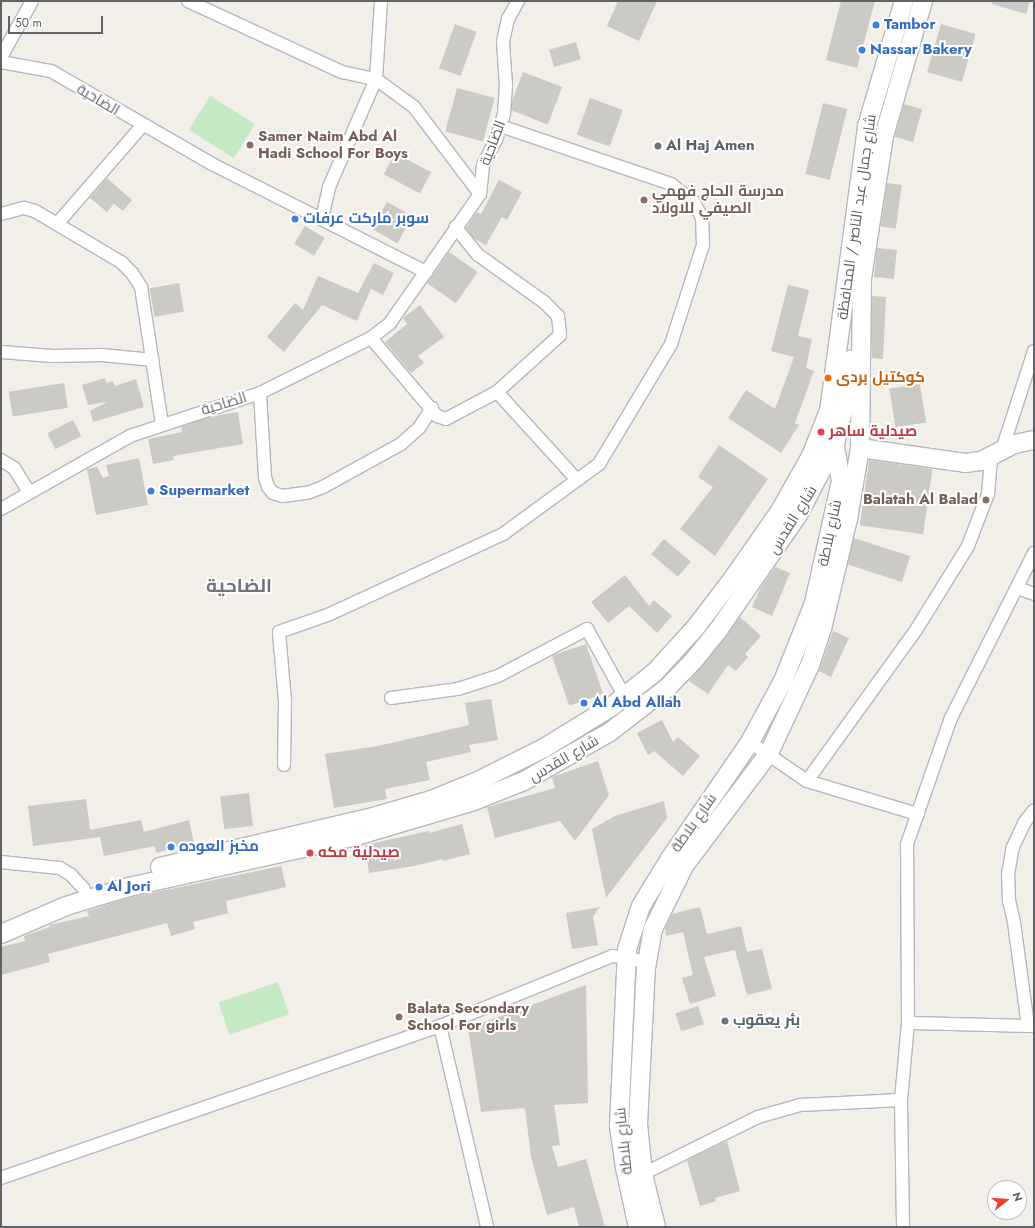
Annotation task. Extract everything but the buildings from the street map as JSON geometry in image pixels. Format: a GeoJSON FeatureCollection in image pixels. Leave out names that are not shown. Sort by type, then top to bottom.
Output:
{"type":"FeatureCollection","features":[{"type":"Feature","properties":{"kind":"main road","name":"شارع جمال عبد الناصر / المحافظة"},"geometry":{"type":"LineString","coordinates":[[834,440],[829,412],[867,126],[904,1]]}},
{"type":"Feature","properties":{"kind":"main road","name":"شارع جمال عبد الناصر / المحافظة"},"geometry":{"type":"LineString","coordinates":[[860,448],[862,278],[884,136],[923,1]]}},
{"type":"Feature","properties":{"kind":"main road","name":"شارع القدس"},"geometry":{"type":"LineString","coordinates":[[1,934],[66,906],[129,887],[402,824],[474,801],[524,782],[559,763],[638,712],[668,687],[699,654],[719,629],[798,516],[834,440],[846,402],[862,278]]}},
{"type":"Feature","properties":{"kind":"main road","name":"شارع القدس"},"geometry":{"type":"LineString","coordinates":[[1,922],[84,889],[153,868],[377,816],[431,800],[478,782],[544,748],[625,696],[655,672],[696,627],[734,577],[780,511],[811,456],[829,412]]}},
{"type":"Feature","properties":{"kind":"main road","name":"شارع بلاطة"},"geometry":{"type":"LineString","coordinates":[[638,1227],[625,1168],[619,1126],[627,957],[641,906],[671,857],[750,742],[783,681],[814,603],[841,481],[834,440]]}},
{"type":"Feature","properties":{"kind":"main road"},"geometry":{"type":"LineString","coordinates":[[860,448],[965,463],[996,454],[1034,440]]}},
{"type":"Feature","properties":{"kind":"main road","name":"شارع بلاطة"},"geometry":{"type":"LineString","coordinates":[[656,1227],[643,1174],[638,1124],[639,1066],[647,963],[653,929],[684,866],[769,754],[810,665],[822,629],[846,526],[860,448]]}},
{"type":"Feature","properties":{"kind":"street"},"geometry":{"type":"LineString","coordinates":[[1,57],[32,1]]}},
{"type":"Feature","properties":{"kind":"street"},"geometry":{"type":"LineString","coordinates":[[188,1],[342,72],[376,79],[414,107],[480,194]]}},
{"type":"Feature","properties":{"kind":"street"},"geometry":{"type":"LineString","coordinates":[[322,218],[329,187],[376,79],[381,1]]}},
{"type":"Feature","properties":{"kind":"street","name":"الضاحية"},"geometry":{"type":"LineString","coordinates":[[1,508],[130,436],[162,424],[260,393],[371,338],[390,323],[426,272],[455,227],[480,194],[483,165],[501,126],[506,99],[503,42],[508,19],[518,1]]}},
{"type":"Feature","properties":{"kind":"street","name":"الضاحية"},"geometry":{"type":"LineString","coordinates":[[1,62],[51,71],[142,126],[212,164],[322,218],[426,272]]}},
{"type":"Feature","properties":{"kind":"street"},"geometry":{"type":"LineString","coordinates":[[57,224],[142,126]]}},
{"type":"Feature","properties":{"kind":"street"},"geometry":{"type":"LineString","coordinates":[[284,765],[285,701],[279,632],[330,614],[503,534],[599,464],[672,344],[703,245],[702,218],[688,195],[671,184],[501,126]]}},
{"type":"Feature","properties":{"kind":"street"},"geometry":{"type":"LineString","coordinates":[[1,214],[24,208],[35,211],[121,262],[138,281],[149,329],[152,360],[162,424]]}},
{"type":"Feature","properties":{"kind":"street"},"geometry":{"type":"LineString","coordinates":[[371,338],[432,408],[437,416],[446,419],[498,392],[560,334],[558,316],[544,302],[478,255],[455,227]]}},
{"type":"Feature","properties":{"kind":"street"},"geometry":{"type":"LineString","coordinates":[[807,782],[916,630],[968,546],[988,494],[996,454],[1034,351]]}},
{"type":"Feature","properties":{"kind":"street"},"geometry":{"type":"LineString","coordinates":[[1,352],[52,356],[102,355],[152,360]]}},
{"type":"Feature","properties":{"kind":"street"},"geometry":{"type":"LineString","coordinates":[[498,392],[577,480]]}},
{"type":"Feature","properties":{"kind":"street"},"geometry":{"type":"LineString","coordinates":[[260,393],[268,487],[273,493],[283,496],[310,492],[323,487],[401,444],[419,428],[432,408]]}},
{"type":"Feature","properties":{"kind":"street"},"geometry":{"type":"LineString","coordinates":[[1,460],[14,468],[29,492]]}},
{"type":"Feature","properties":{"kind":"street"},"geometry":{"type":"LineString","coordinates":[[903,1227],[901,1100],[908,1023],[907,844],[951,718],[1034,553]]}},
{"type":"Feature","properties":{"kind":"street"},"geometry":{"type":"LineString","coordinates":[[1017,588],[1034,594]]}},
{"type":"Feature","properties":{"kind":"street"},"geometry":{"type":"LineString","coordinates":[[391,698],[458,689],[491,678],[587,629],[625,696]]}},
{"type":"Feature","properties":{"kind":"street"},"geometry":{"type":"LineString","coordinates":[[750,742],[807,782],[918,814]]}},
{"type":"Feature","properties":{"kind":"street"},"geometry":{"type":"LineString","coordinates":[[908,1023],[1031,1026],[1014,922],[1009,901],[1008,874],[1013,848],[1024,823],[1034,810]]}},
{"type":"Feature","properties":{"kind":"street"},"geometry":{"type":"LineString","coordinates":[[1,862],[60,868],[71,875],[84,889]]}},
{"type":"Feature","properties":{"kind":"street"},"geometry":{"type":"LineString","coordinates":[[1,1178],[440,1026],[612,956],[627,957],[647,963]]}},
{"type":"Feature","properties":{"kind":"street"},"geometry":{"type":"LineString","coordinates":[[440,1026],[487,1227]]}},
{"type":"Feature","properties":{"kind":"street"},"geometry":{"type":"LineString","coordinates":[[643,1174],[758,1117],[800,1105],[901,1100]]}},
{"type":"Feature","properties":{"kind":"green space"},"geometry":{"type":"Polygon","coordinates":[[[210,96],[255,124],[234,158],[189,130],[210,96]]]}},
{"type":"Feature","properties":{"kind":"green space"},"geometry":{"type":"Polygon","coordinates":[[[278,982],[289,1014],[230,1035],[218,1003],[278,982]]]}},
{"type":"Feature","properties":{"kind":"place","name":"Tambor"},"geometry":{"type":"Point","coordinates":[876,25]}},
{"type":"Feature","properties":{"kind":"place","name":"Nassar Bakery"},"geometry":{"type":"Point","coordinates":[862,50]}},
{"type":"Feature","properties":{"kind":"place","name":"Samer Naim Abd Al Hadi School For Boys"},"geometry":{"type":"Point","coordinates":[250,145]}},
{"type":"Feature","properties":{"kind":"place","name":"Al Haj Amen"},"geometry":{"type":"Point","coordinates":[658,146]}},
{"type":"Feature","properties":{"kind":"place","name":"مدرسة الحاج فهمي الصيفي للاولاد"},"geometry":{"type":"Point","coordinates":[644,200]}},
{"type":"Feature","properties":{"kind":"place","name":"سوبر ماركت عرفات"},"geometry":{"type":"Point","coordinates":[295,219]}},
{"type":"Feature","properties":{"kind":"place","name":"كوكتيل بردى"},"geometry":{"type":"Point","coordinates":[828,378]}},
{"type":"Feature","properties":{"kind":"place","name":"صيدلية ساهر"},"geometry":{"type":"Point","coordinates":[821,432]}},
{"type":"Feature","properties":{"kind":"place","name":"Supermarket"},"geometry":{"type":"Point","coordinates":[151,491]}},
{"type":"Feature","properties":{"kind":"place","name":"Balatah Al Balad"},"geometry":{"type":"Point","coordinates":[986,500]}},
{"type":"Feature","properties":{"kind":"place","name":"Al Abd Allah"},"geometry":{"type":"Point","coordinates":[584,703]}},
{"type":"Feature","properties":{"kind":"place","name":"مخبز العوده"},"geometry":{"type":"Point","coordinates":[171,847]}},
{"type":"Feature","properties":{"kind":"place","name":"صيدلية مكه"},"geometry":{"type":"Point","coordinates":[310,853]}},
{"type":"Feature","properties":{"kind":"place","name":"Al Jori"},"geometry":{"type":"Point","coordinates":[99,887]}},
{"type":"Feature","properties":{"kind":"place","name":"Balata Secondary School For girls"},"geometry":{"type":"Point","coordinates":[399,1017]}},
{"type":"Feature","properties":{"kind":"place","name":"بئر يعقوب"},"geometry":{"type":"Point","coordinates":[725,1021]}},
{"type":"Feature","properties":{"kind":"district","name":"الضاحية"},"geometry":{"type":"Point","coordinates":[239,586]}}]}
